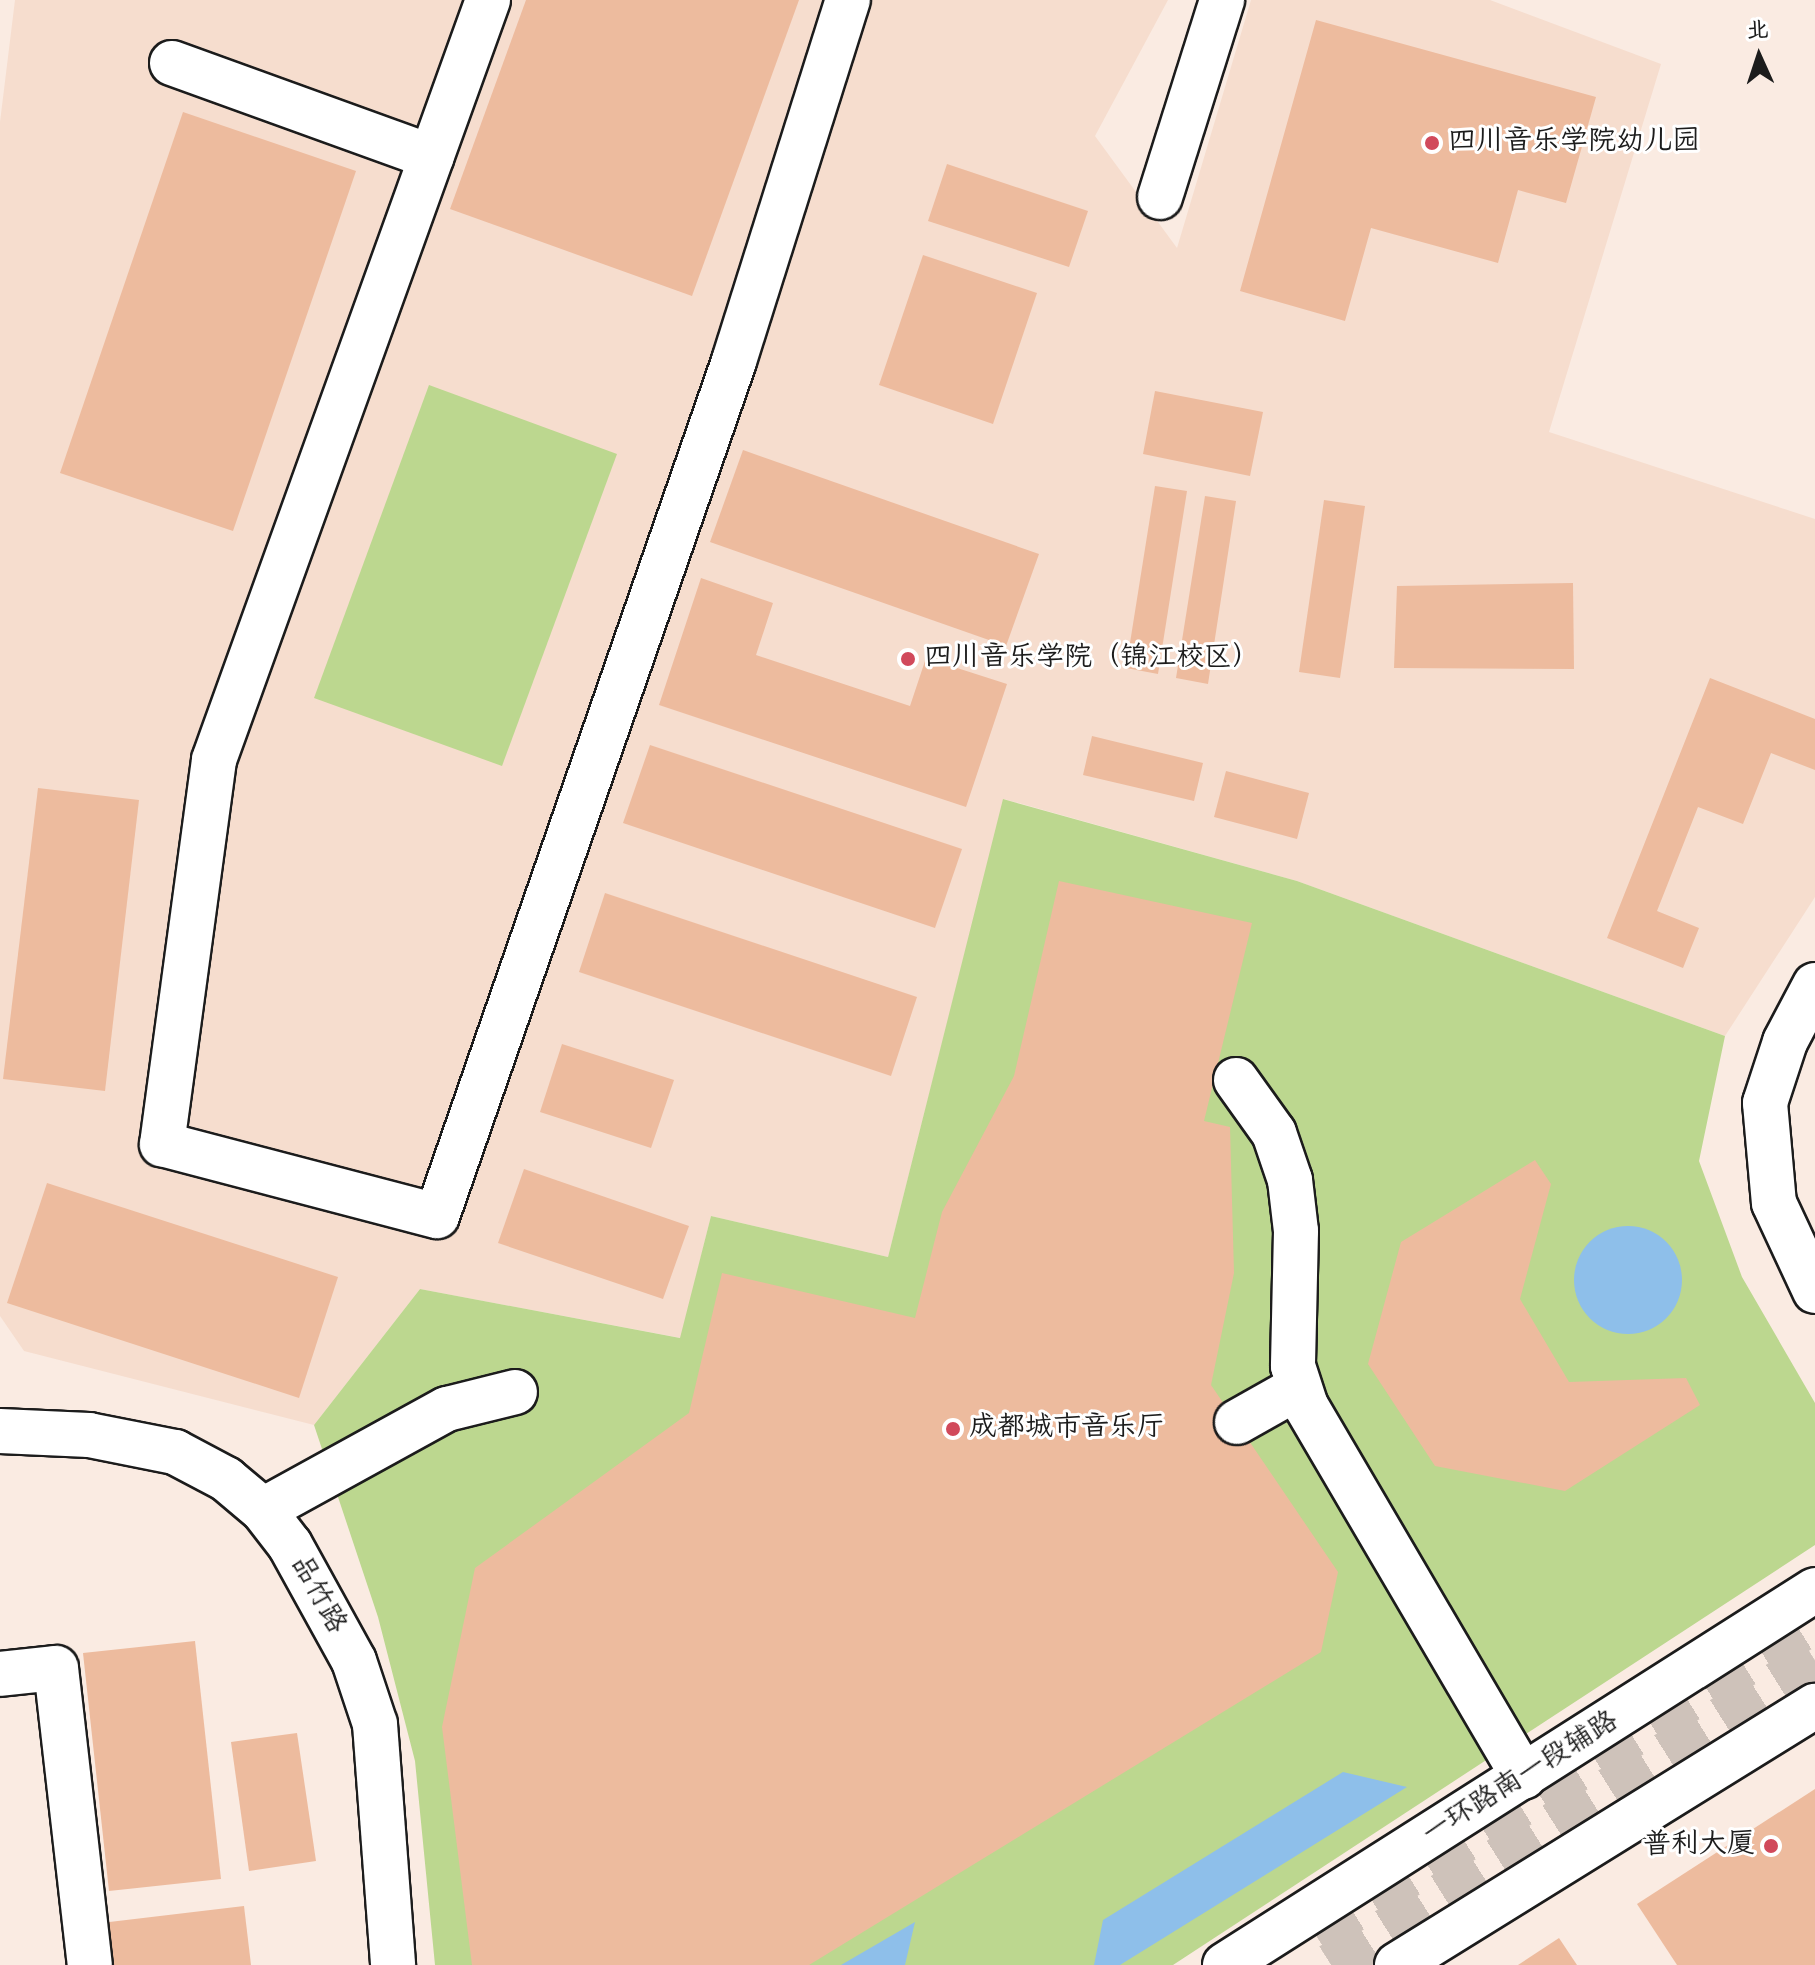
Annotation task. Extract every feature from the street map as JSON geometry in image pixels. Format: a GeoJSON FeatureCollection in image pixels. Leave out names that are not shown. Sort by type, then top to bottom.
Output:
{"type":"FeatureCollection","features":[{"type":"Feature","properties":{"kind":"street"},"geometry":{"type":"LineString","coordinates":[[488,0],[214,760],[162,1144],[437,1216],[734,361],[848,0]]}},
{"type":"Feature","properties":{"kind":"street"},"geometry":{"type":"LineString","coordinates":[[1160,197],[1222,0]]}},
{"type":"Feature","properties":{"kind":"street"},"geometry":{"type":"LineString","coordinates":[[172,63],[431,157]]}},
{"type":"Feature","properties":{"kind":"street"},"geometry":{"type":"LineString","coordinates":[[1815,985],[1785,1042],[1765,1103],[1774,1203],[1815,1291]]}},
{"type":"Feature","properties":{"kind":"street"},"geometry":{"type":"LineString","coordinates":[[1236,1080],[1274,1133],[1290,1180],[1296,1231],[1293,1366],[1299,1387],[1524,1777]]}},
{"type":"Feature","properties":{"kind":"street"},"geometry":{"type":"LineString","coordinates":[[1237,1422],[1299,1387]]}},
{"type":"Feature","properties":{"kind":"street"},"geometry":{"type":"LineString","coordinates":[[263,1510],[447,1409],[515,1392]]}},
{"type":"Feature","properties":{"kind":"street","name":"品竹路"},"geometry":{"type":"LineString","coordinates":[[0,1431],[89,1435],[175,1452],[226,1479],[263,1510],[290,1545],[354,1661],[375,1724],[393,1965]]}},
{"type":"Feature","properties":{"kind":"street","name":"一环路南一段辅路"},"geometry":{"type":"LineString","coordinates":[[1225,1965],[1815,1590]]}},
{"type":"Feature","properties":{"kind":"street"},"geometry":{"type":"LineString","coordinates":[[0,1674],[56,1668],[90,1965]]}},
{"type":"Feature","properties":{"kind":"street"},"geometry":{"type":"LineString","coordinates":[[1397,1965],[1815,1706]]}},
{"type":"Feature","properties":{"kind":"shaded area","name":"四川音乐学院（锦江校区）"},"geometry":{"type":"Polygon","coordinates":[[[15,0],[1168,0],[1095,136],[1177,248],[1251,0],[1490,0],[1661,64],[1549,432],[1815,519],[1815,897],[1725,1036],[1297,881],[1004,799],[888,1257],[711,1216],[681,1338],[420,1289],[314,1425],[24,1351],[0,1316],[0,122],[15,0]]]}},
{"type":"Feature","properties":{"kind":"green space"},"geometry":{"type":"Polygon","coordinates":[[[429,385],[617,454],[502,766],[314,698],[429,385]]]}},
{"type":"Feature","properties":{"kind":"green space"},"geometry":{"type":"Polygon","coordinates":[[[1003,799],[1297,881],[1725,1036],[1699,1161],[1742,1277],[1815,1403],[1815,1545],[1173,1965],[435,1965],[415,1761],[378,1617],[314,1425],[420,1289],[680,1338],[711,1216],[888,1257],[1003,799]]]}},
{"type":"Feature","properties":{"kind":"water"},"geometry":{"type":"Polygon","coordinates":[[[1628,1226],[1649,1230],[1667,1241],[1678,1259],[1682,1280],[1678,1301],[1667,1319],[1649,1330],[1628,1334],[1607,1330],[1589,1319],[1578,1301],[1574,1280],[1578,1259],[1589,1241],[1607,1230],[1628,1226]]]}},
{"type":"Feature","properties":{"kind":"water"},"geometry":{"type":"Polygon","coordinates":[[[1343,1772],[1407,1787],[1120,1965],[1094,1965],[1103,1920],[1343,1772]]]}},
{"type":"Feature","properties":{"kind":"water"},"geometry":{"type":"Polygon","coordinates":[[[915,1922],[905,1965],[841,1965],[915,1922]]]}},
{"type":"Feature","properties":{"kind":"building"},"geometry":{"type":"Polygon","coordinates":[[[526,0],[799,0],[692,296],[450,209],[526,0]]]}},
{"type":"Feature","properties":{"kind":"building","name":"四川音乐学院幼儿园"},"geometry":{"type":"Polygon","coordinates":[[[1316,20],[1596,97],[1566,203],[1518,190],[1498,263],[1371,228],[1345,321],[1240,291],[1316,20]]]}},
{"type":"Feature","properties":{"kind":"building"},"geometry":{"type":"Polygon","coordinates":[[[183,112],[356,171],[233,531],[60,473],[183,112]]]}},
{"type":"Feature","properties":{"kind":"building"},"geometry":{"type":"Polygon","coordinates":[[[947,164],[1088,211],[1069,267],[928,221],[947,164]]]}},
{"type":"Feature","properties":{"kind":"building"},"geometry":{"type":"Polygon","coordinates":[[[923,255],[1037,293],[993,424],[879,385],[923,255]]]}},
{"type":"Feature","properties":{"kind":"building"},"geometry":{"type":"Polygon","coordinates":[[[1155,391],[1263,412],[1250,476],[1143,454],[1155,391]]]}},
{"type":"Feature","properties":{"kind":"building"},"geometry":{"type":"Polygon","coordinates":[[[743,450],[1039,554],[1006,646],[710,542],[743,450]]]}},
{"type":"Feature","properties":{"kind":"building"},"geometry":{"type":"Polygon","coordinates":[[[1155,486],[1187,491],[1158,674],[1126,668],[1155,486]]]}},
{"type":"Feature","properties":{"kind":"building"},"geometry":{"type":"Polygon","coordinates":[[[1205,496],[1236,501],[1208,684],[1176,678],[1205,496]]]}},
{"type":"Feature","properties":{"kind":"building"},"geometry":{"type":"Polygon","coordinates":[[[1324,500],[1365,506],[1340,678],[1299,672],[1324,500]]]}},
{"type":"Feature","properties":{"kind":"building"},"geometry":{"type":"Polygon","coordinates":[[[701,578],[773,603],[756,655],[910,706],[926,658],[1007,684],[966,807],[659,705],[701,578]]]}},
{"type":"Feature","properties":{"kind":"building"},"geometry":{"type":"Polygon","coordinates":[[[1573,583],[1574,669],[1394,668],[1397,586],[1573,583]]]}},
{"type":"Feature","properties":{"kind":"building"},"geometry":{"type":"Polygon","coordinates":[[[1710,678],[1815,719],[1815,770],[1771,753],[1743,824],[1698,807],[1657,911],[1699,928],[1683,968],[1607,938],[1710,678]]]}},
{"type":"Feature","properties":{"kind":"building"},"geometry":{"type":"Polygon","coordinates":[[[1092,736],[1203,763],[1194,801],[1083,775],[1092,736]]]}},
{"type":"Feature","properties":{"kind":"building"},"geometry":{"type":"Polygon","coordinates":[[[650,745],[962,849],[935,928],[623,823],[650,745]]]}},
{"type":"Feature","properties":{"kind":"building"},"geometry":{"type":"Polygon","coordinates":[[[1226,771],[1309,793],[1297,839],[1214,817],[1226,771]]]}},
{"type":"Feature","properties":{"kind":"building"},"geometry":{"type":"Polygon","coordinates":[[[38,788],[139,800],[105,1091],[3,1079],[38,788]]]}},
{"type":"Feature","properties":{"kind":"building","name":"成都城市音乐厅"},"geometry":{"type":"Polygon","coordinates":[[[1059,881],[1252,923],[1204,1121],[1230,1127],[1234,1273],[1211,1385],[1338,1572],[1321,1652],[809,1965],[472,1965],[442,1727],[475,1568],[689,1413],[722,1273],[915,1318],[942,1212],[1014,1076],[1059,881]]]}},
{"type":"Feature","properties":{"kind":"building"},"geometry":{"type":"Polygon","coordinates":[[[605,893],[917,997],[891,1076],[579,972],[605,893]]]}},
{"type":"Feature","properties":{"kind":"building"},"geometry":{"type":"Polygon","coordinates":[[[562,1044],[674,1080],[651,1148],[540,1112],[562,1044]]]}},
{"type":"Feature","properties":{"kind":"building"},"geometry":{"type":"Polygon","coordinates":[[[1535,1160],[1551,1184],[1520,1299],[1569,1382],[1686,1378],[1700,1405],[1565,1491],[1435,1466],[1368,1364],[1401,1242],[1535,1160]]]}},
{"type":"Feature","properties":{"kind":"building"},"geometry":{"type":"Polygon","coordinates":[[[524,1169],[689,1226],[663,1299],[498,1243],[524,1169]]]}},
{"type":"Feature","properties":{"kind":"building"},"geometry":{"type":"Polygon","coordinates":[[[47,1183],[338,1277],[299,1398],[7,1303],[47,1183]]]}},
{"type":"Feature","properties":{"kind":"building"},"geometry":{"type":"Polygon","coordinates":[[[195,1641],[221,1879],[109,1891],[83,1653],[195,1641]]]}},
{"type":"Feature","properties":{"kind":"building"},"geometry":{"type":"Polygon","coordinates":[[[297,1733],[316,1861],[249,1871],[231,1742],[297,1733]]]}},
{"type":"Feature","properties":{"kind":"building","name":"普利大厦"},"geometry":{"type":"Polygon","coordinates":[[[1815,1789],[1815,1965],[1677,1965],[1637,1904],[1815,1789]]]}},
{"type":"Feature","properties":{"kind":"building"},"geometry":{"type":"Polygon","coordinates":[[[244,1906],[251,1965],[106,1965],[101,1923],[244,1906]]]}},
{"type":"Feature","properties":{"kind":"building"},"geometry":{"type":"Polygon","coordinates":[[[1559,1938],[1577,1965],[1518,1965],[1559,1938]]]}},
{"type":"Feature","properties":{"kind":"tunnel"},"geometry":{"type":"LineString","coordinates":[[1315,1934],[1815,1621]]}},
{"type":"Feature","properties":{"kind":"tunnel"},"geometry":{"type":"LineString","coordinates":[[1331,1965],[1815,1660]]}},
{"type":"Feature","properties":{"kind":"place","name":"四川音乐学院幼儿园"},"geometry":{"type":"Point","coordinates":[1432,143]}},
{"type":"Feature","properties":{"kind":"place","name":"四川音乐学院（锦江校区）"},"geometry":{"type":"Point","coordinates":[908,659]}},
{"type":"Feature","properties":{"kind":"place","name":"成都城市音乐厅"},"geometry":{"type":"Point","coordinates":[953,1429]}},
{"type":"Feature","properties":{"kind":"place","name":"普利大厦"},"geometry":{"type":"Point","coordinates":[1771,1846]}}]}
